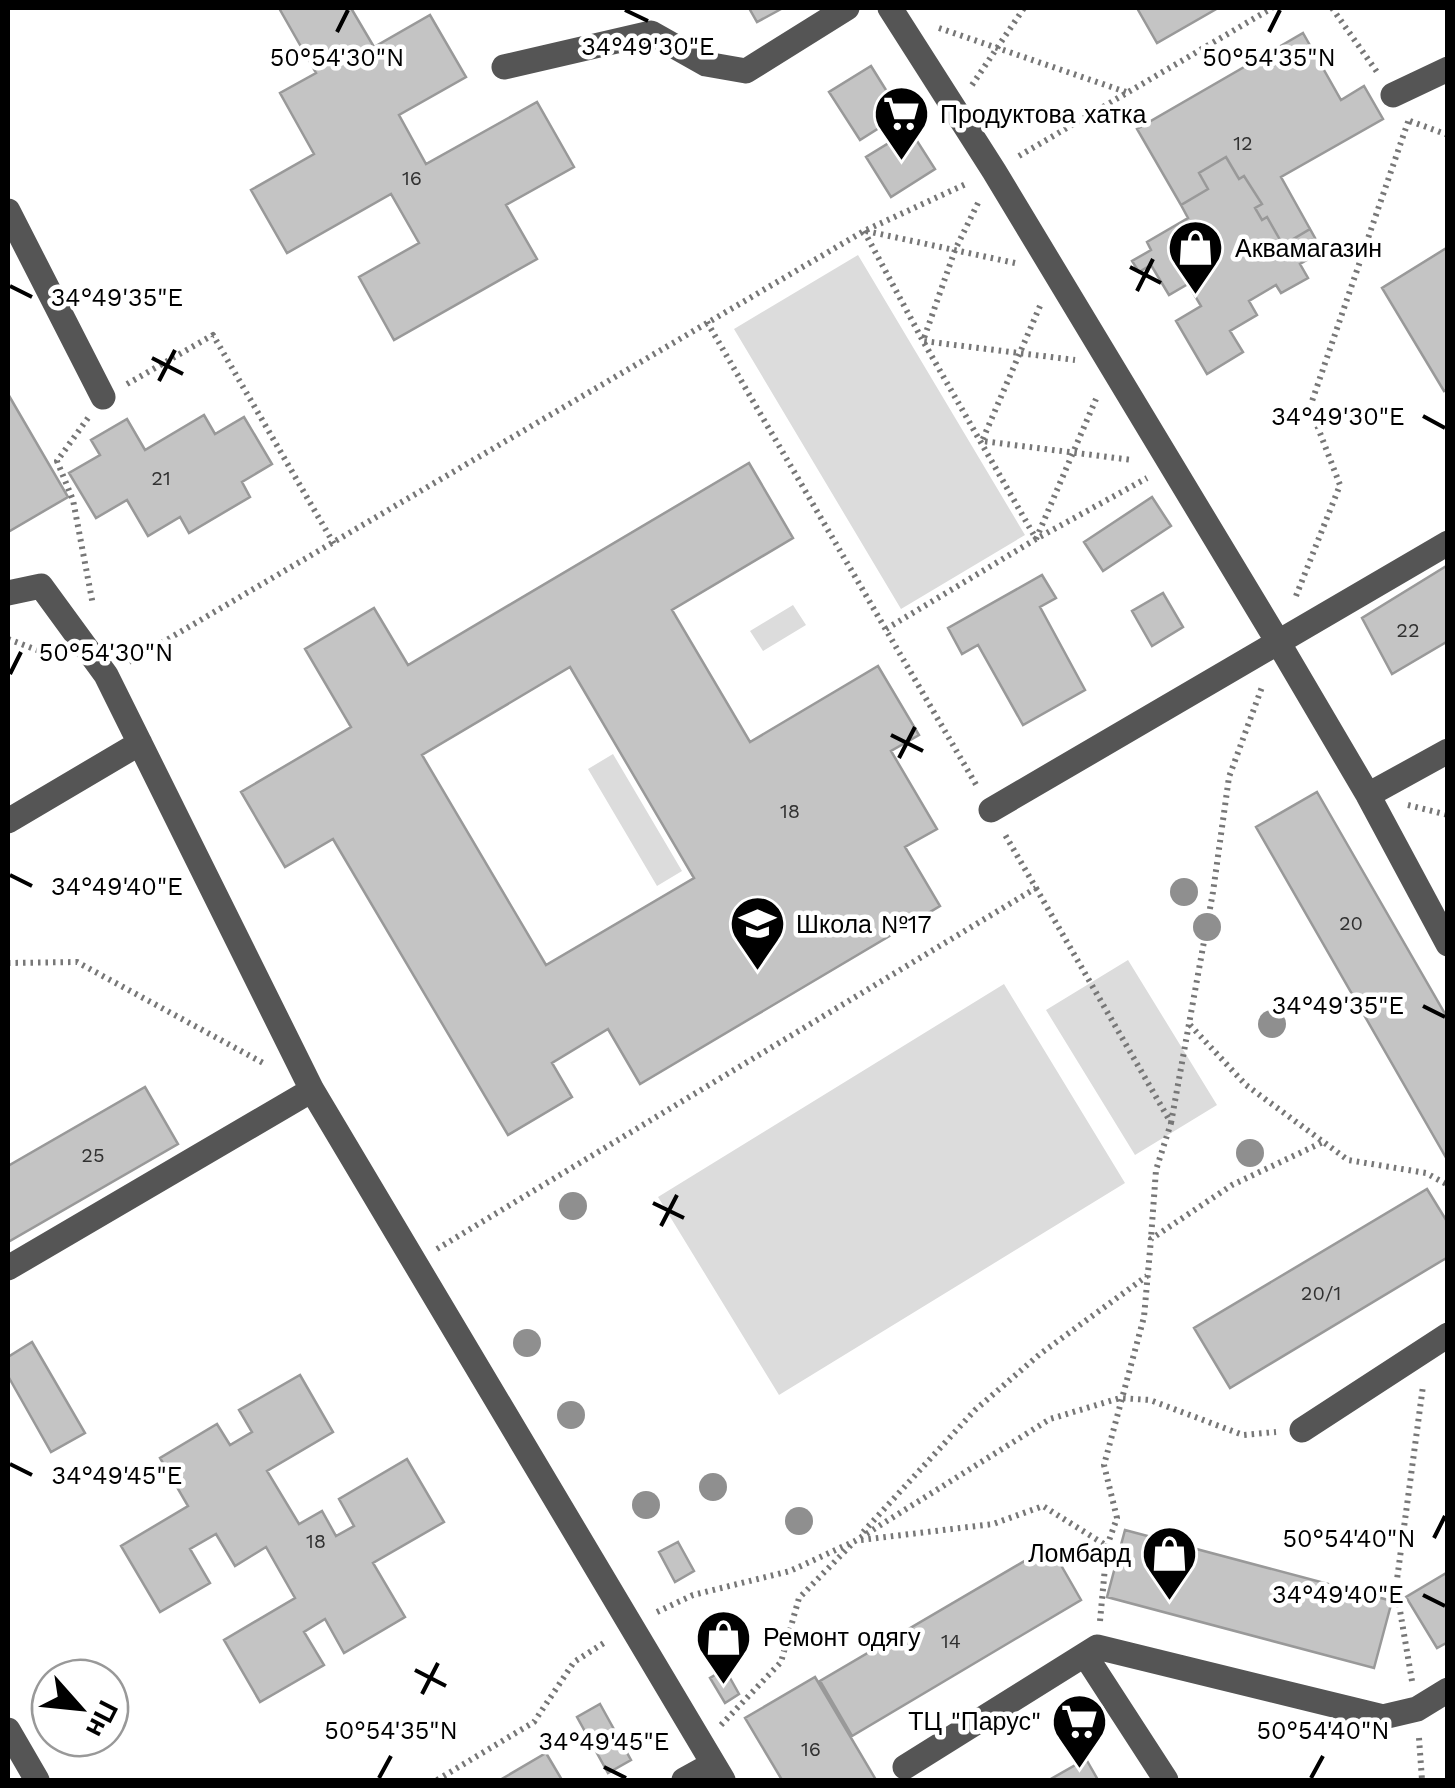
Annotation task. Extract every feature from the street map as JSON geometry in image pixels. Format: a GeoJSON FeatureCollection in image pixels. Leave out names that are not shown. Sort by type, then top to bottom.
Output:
{"type":"FeatureCollection","features":[{"type":"Feature","properties":{"kind":"lane"},"geometry":{"type":"LineString","coordinates":[[504,67],[651,33],[706,64],[746,71],[847,8]]}},
{"type":"Feature","properties":{"kind":"lane"},"geometry":{"type":"LineString","coordinates":[[891,10],[994,170],[1278,642],[1368,794],[1448,944]]}},
{"type":"Feature","properties":{"kind":"lane"},"geometry":{"type":"LineString","coordinates":[[1393,95],[1448,68]]}},
{"type":"Feature","properties":{"kind":"lane"},"geometry":{"type":"LineString","coordinates":[[8,211],[103,397]]}},
{"type":"Feature","properties":{"kind":"lane"},"geometry":{"type":"LineString","coordinates":[[991,810],[1448,542]]}},
{"type":"Feature","properties":{"kind":"lane"},"geometry":{"type":"LineString","coordinates":[[8,593],[41,586],[106,675],[312,1090],[713,1764],[684,1780]]}},
{"type":"Feature","properties":{"kind":"lane"},"geometry":{"type":"LineString","coordinates":[[8,821],[140,743]]}},
{"type":"Feature","properties":{"kind":"lane"},"geometry":{"type":"LineString","coordinates":[[1368,794],[1448,751]]}},
{"type":"Feature","properties":{"kind":"lane"},"geometry":{"type":"LineString","coordinates":[[8,1268],[312,1090]]}},
{"type":"Feature","properties":{"kind":"lane"},"geometry":{"type":"LineString","coordinates":[[1302,1430],[1438,1340]]}},
{"type":"Feature","properties":{"kind":"lane"},"geometry":{"type":"LineString","coordinates":[[1091,1651],[1166,1780]]}},
{"type":"Feature","properties":{"kind":"lane"},"geometry":{"type":"LineString","coordinates":[[905,1767],[1091,1651],[1384,1717],[1417,1709],[1448,1690]]}},
{"type":"Feature","properties":{"kind":"lane"},"geometry":{"type":"LineString","coordinates":[[8,1730],[36,1780]]}},
{"type":"Feature","properties":{"kind":"path"},"geometry":{"type":"LineString","coordinates":[[956,111],[1024,8]]}},
{"type":"Feature","properties":{"kind":"path"},"geometry":{"type":"LineString","coordinates":[[106,675],[864,231],[994,170],[1272,8]]}},
{"type":"Feature","properties":{"kind":"path"},"geometry":{"type":"LineString","coordinates":[[1332,8],[1410,121],[1448,135]]}},
{"type":"Feature","properties":{"kind":"path"},"geometry":{"type":"LineString","coordinates":[[891,10],[1128,92]]}},
{"type":"Feature","properties":{"kind":"path"},"geometry":{"type":"LineString","coordinates":[[1091,1651],[1108,1546],[1117,1518],[1104,1465],[1144,1317],[1156,1170],[1171,1123],[1213,892],[1229,777],[1340,485],[1310,407],[1410,121]]}},
{"type":"Feature","properties":{"kind":"path"},"geometry":{"type":"LineString","coordinates":[[923,341],[955,250],[994,170]]}},
{"type":"Feature","properties":{"kind":"path"},"geometry":{"type":"LineString","coordinates":[[864,231],[1054,272],[982,440]]}},
{"type":"Feature","properties":{"kind":"path"},"geometry":{"type":"LineString","coordinates":[[864,231],[1036,538]]}},
{"type":"Feature","properties":{"kind":"path"},"geometry":{"type":"LineString","coordinates":[[707,322],[1171,1123]]}},
{"type":"Feature","properties":{"kind":"path"},"geometry":{"type":"LineString","coordinates":[[95,617],[73,500],[57,461],[103,397],[214,335],[334,544]]}},
{"type":"Feature","properties":{"kind":"path"},"geometry":{"type":"LineString","coordinates":[[923,341],[1110,365],[1036,538]]}},
{"type":"Feature","properties":{"kind":"path"},"geometry":{"type":"LineString","coordinates":[[982,440],[1170,465]]}},
{"type":"Feature","properties":{"kind":"path"},"geometry":{"type":"LineString","coordinates":[[886,629],[1036,538],[1170,465]]}},
{"type":"Feature","properties":{"kind":"path"},"geometry":{"type":"LineString","coordinates":[[415,1262],[1036,888]]}},
{"type":"Feature","properties":{"kind":"path"},"geometry":{"type":"LineString","coordinates":[[8,963],[77,962],[312,1090]]}},
{"type":"Feature","properties":{"kind":"path"},"geometry":{"type":"LineString","coordinates":[[1189,1024],[1246,1085],[1348,1160],[1426,1173],[1448,1185]]}},
{"type":"Feature","properties":{"kind":"path"},"geometry":{"type":"LineString","coordinates":[[1151,1239],[1232,1185],[1323,1142]]}},
{"type":"Feature","properties":{"kind":"path"},"geometry":{"type":"LineString","coordinates":[[713,1764],[782,1662],[799,1598],[975,1410],[1040,1354],[1147,1276]]}},
{"type":"Feature","properties":{"kind":"path"},"geometry":{"type":"LineString","coordinates":[[1422,1780],[1417,1709],[1396,1587],[1438,1340]]}},
{"type":"Feature","properties":{"kind":"path"},"geometry":{"type":"LineString","coordinates":[[437,1780],[534,1722],[574,1662],[630,1625],[693,1594],[790,1571],[855,1541],[1050,1419],[1120,1398],[1150,1400],[1243,1435],[1302,1430]]}},
{"type":"Feature","properties":{"kind":"path"},"geometry":{"type":"LineString","coordinates":[[855,1541],[993,1524],[1043,1506],[1108,1546]]}},
{"type":"Feature","properties":{"kind":"shaded area"},"geometry":{"type":"Polygon","coordinates":[[[858,255],[1025,535],[901,609],[734,329],[858,255]]]}},
{"type":"Feature","properties":{"kind":"shaded area"},"geometry":{"type":"Polygon","coordinates":[[[793,605],[806,625],[763,651],[750,631],[793,605]]]}},
{"type":"Feature","properties":{"kind":"shaded area"},"geometry":{"type":"Polygon","coordinates":[[[613,754],[682,871],[657,886],[588,769],[613,754]]]}},
{"type":"Feature","properties":{"kind":"shaded area"},"geometry":{"type":"Polygon","coordinates":[[[1128,960],[1217,1105],[1135,1155],[1046,1010],[1128,960]]]}},
{"type":"Feature","properties":{"kind":"shaded area"},"geometry":{"type":"Polygon","coordinates":[[[1004,984],[1125,1183],[779,1395],[658,1197],[1004,984]]]}},
{"type":"Feature","properties":{"kind":"building"},"geometry":{"type":"Polygon","coordinates":[[[279,8],[351,8],[374,47],[430,15],[466,77],[399,115],[426,164],[537,102],[574,167],[506,205],[537,259],[394,340],[359,277],[419,243],[391,194],[287,253],[251,190],[314,154],[280,93],[316,73],[279,8]]]}},
{"type":"Feature","properties":{"kind":"building"},"geometry":{"type":"Polygon","coordinates":[[[749,8],[783,8],[757,22],[749,8]]]}},
{"type":"Feature","properties":{"kind":"building"},"geometry":{"type":"Polygon","coordinates":[[[1137,8],[1218,8],[1157,43],[1137,8]]]}},
{"type":"Feature","properties":{"kind":"building"},"geometry":{"type":"Polygon","coordinates":[[[1303,33],[1341,100],[1364,86],[1383,119],[1281,177],[1310,229],[1283,245],[1267,217],[1262,220],[1255,208],[1262,204],[1244,176],[1239,179],[1226,157],[1199,173],[1208,189],[1181,205],[1137,129],[1303,33]]]}},
{"type":"Feature","properties":{"kind":"building"},"geometry":{"type":"Polygon","coordinates":[[[871,66],[901,114],[860,140],[829,92],[871,66]]]}},
{"type":"Feature","properties":{"kind":"building","name":"Продуктова хатка"},"geometry":{"type":"Polygon","coordinates":[[[910,130],[935,169],[891,197],[866,157],[910,130]]]}},
{"type":"Feature","properties":{"kind":"building"},"geometry":{"type":"Polygon","coordinates":[[[1226,157],[1239,179],[1244,176],[1262,204],[1255,208],[1262,220],[1267,217],[1283,245],[1310,229],[1315,238],[1309,241],[1317,254],[1300,264],[1308,278],[1281,293],[1276,285],[1249,301],[1257,315],[1230,331],[1243,352],[1207,374],[1176,321],[1201,306],[1188,284],[1169,295],[1151,265],[1139,272],[1132,261],[1151,250],[1147,242],[1188,218],[1181,205],[1208,189],[1199,173],[1226,157]]]}},
{"type":"Feature","properties":{"kind":"building"},"geometry":{"type":"Polygon","coordinates":[[[1448,247],[1448,389],[1444,391],[1382,288],[1448,247]]]}},
{"type":"Feature","properties":{"kind":"building"},"geometry":{"type":"Polygon","coordinates":[[[8,394],[68,497],[8,532],[8,394]]]}},
{"type":"Feature","properties":{"kind":"building"},"geometry":{"type":"Polygon","coordinates":[[[204,415],[215,434],[244,417],[272,464],[242,482],[250,497],[189,533],[180,517],[148,536],[127,500],[96,518],[69,473],[100,455],[91,440],[127,419],[145,450],[204,415]]]}},
{"type":"Feature","properties":{"kind":"building"},"geometry":{"type":"Polygon","coordinates":[[[749,463],[793,538],[672,610],[750,742],[878,666],[919,735],[891,751],[937,829],[905,847],[940,906],[640,1084],[608,1029],[552,1063],[572,1097],[508,1135],[333,839],[285,867],[241,792],[351,727],[305,649],[374,608],[408,665],[749,463]],[[570,667],[422,755],[546,965],[694,878],[570,667]]]}},
{"type":"Feature","properties":{"kind":"building"},"geometry":{"type":"Polygon","coordinates":[[[1152,497],[1171,526],[1103,571],[1084,542],[1152,497]]]}},
{"type":"Feature","properties":{"kind":"building"},"geometry":{"type":"Polygon","coordinates":[[[1448,565],[1448,641],[1392,674],[1362,618],[1448,565]]]}},
{"type":"Feature","properties":{"kind":"building"},"geometry":{"type":"Polygon","coordinates":[[[1042,575],[1056,598],[1040,607],[1085,690],[1023,725],[978,645],[962,654],[948,628],[1042,575]]]}},
{"type":"Feature","properties":{"kind":"building"},"geometry":{"type":"Polygon","coordinates":[[[1163,593],[1183,627],[1152,646],[1132,611],[1163,593]]]}},
{"type":"Feature","properties":{"kind":"building"},"geometry":{"type":"Polygon","coordinates":[[[1317,792],[1448,1019],[1448,1161],[1256,827],[1317,792]]]}},
{"type":"Feature","properties":{"kind":"building"},"geometry":{"type":"Polygon","coordinates":[[[145,1087],[178,1144],[8,1242],[8,1166],[145,1087]]]}},
{"type":"Feature","properties":{"kind":"building"},"geometry":{"type":"Polygon","coordinates":[[[1427,1189],[1448,1223],[1448,1257],[1230,1388],[1194,1328],[1427,1189]]]}},
{"type":"Feature","properties":{"kind":"building"},"geometry":{"type":"Polygon","coordinates":[[[32,1342],[85,1433],[51,1452],[8,1376],[8,1357],[32,1342]]]}},
{"type":"Feature","properties":{"kind":"building"},"geometry":{"type":"Polygon","coordinates":[[[300,1375],[333,1432],[267,1471],[299,1524],[322,1511],[336,1536],[354,1526],[339,1499],[407,1459],[444,1522],[373,1563],[405,1617],[344,1653],[325,1619],[304,1632],[324,1665],[260,1702],[224,1640],[295,1598],[266,1547],[235,1566],[216,1534],[190,1549],[210,1583],[160,1612],[121,1546],[188,1506],[160,1458],[217,1424],[230,1445],[252,1432],[239,1410],[300,1375]]]}},
{"type":"Feature","properties":{"kind":"building"},"geometry":{"type":"Polygon","coordinates":[[[1125,1530],[1392,1601],[1374,1668],[1107,1597],[1125,1530]]]}},
{"type":"Feature","properties":{"kind":"building"},"geometry":{"type":"Polygon","coordinates":[[[678,1542],[694,1571],[675,1582],[659,1552],[678,1542]]]}},
{"type":"Feature","properties":{"kind":"building"},"geometry":{"type":"Polygon","coordinates":[[[1050,1546],[1081,1600],[852,1736],[820,1681],[1050,1546]]]}},
{"type":"Feature","properties":{"kind":"building"},"geometry":{"type":"Polygon","coordinates":[[[1448,1572],[1448,1642],[1437,1648],[1406,1597],[1448,1572]]]}},
{"type":"Feature","properties":{"kind":"building","name":"Ремонт одягу"},"geometry":{"type":"Polygon","coordinates":[[[725,1669],[739,1694],[725,1703],[710,1678],[725,1669]]]}},
{"type":"Feature","properties":{"kind":"building"},"geometry":{"type":"Polygon","coordinates":[[[815,1677],[876,1780],[782,1780],[745,1718],[815,1677]]]}},
{"type":"Feature","properties":{"kind":"building"},"geometry":{"type":"Polygon","coordinates":[[[600,1704],[631,1760],[608,1773],[577,1717],[600,1704]]]}},
{"type":"Feature","properties":{"kind":"building"},"geometry":{"type":"Polygon","coordinates":[[[546,1753],[562,1780],[500,1780],[546,1753]]]}},
{"type":"Feature","properties":{"kind":"building","name":"ТЦ \"Парус\""},"geometry":{"type":"Polygon","coordinates":[[[1086,1759],[1098,1780],[1049,1780],[1086,1759]]]}},
{"type":"Feature","properties":{"kind":"place","name":"Продуктова хатка"},"geometry":{"type":"Point","coordinates":[901,163]}},
{"type":"Feature","properties":{"kind":"place","name":"Аквамагазин"},"geometry":{"type":"Point","coordinates":[1196,297]}},
{"type":"Feature","properties":{"kind":"place","name":"Школа №17"},"geometry":{"type":"Point","coordinates":[757,973]}},
{"type":"Feature","properties":{"kind":"place","name":"Ломбард"},"geometry":{"type":"Point","coordinates":[1170,1602]}},
{"type":"Feature","properties":{"kind":"place","name":"Ремонт одягу"},"geometry":{"type":"Point","coordinates":[724,1686]}},
{"type":"Feature","properties":{"kind":"place","name":"ТЦ \"Парус\""},"geometry":{"type":"Point","coordinates":[1080,1770]}}]}
